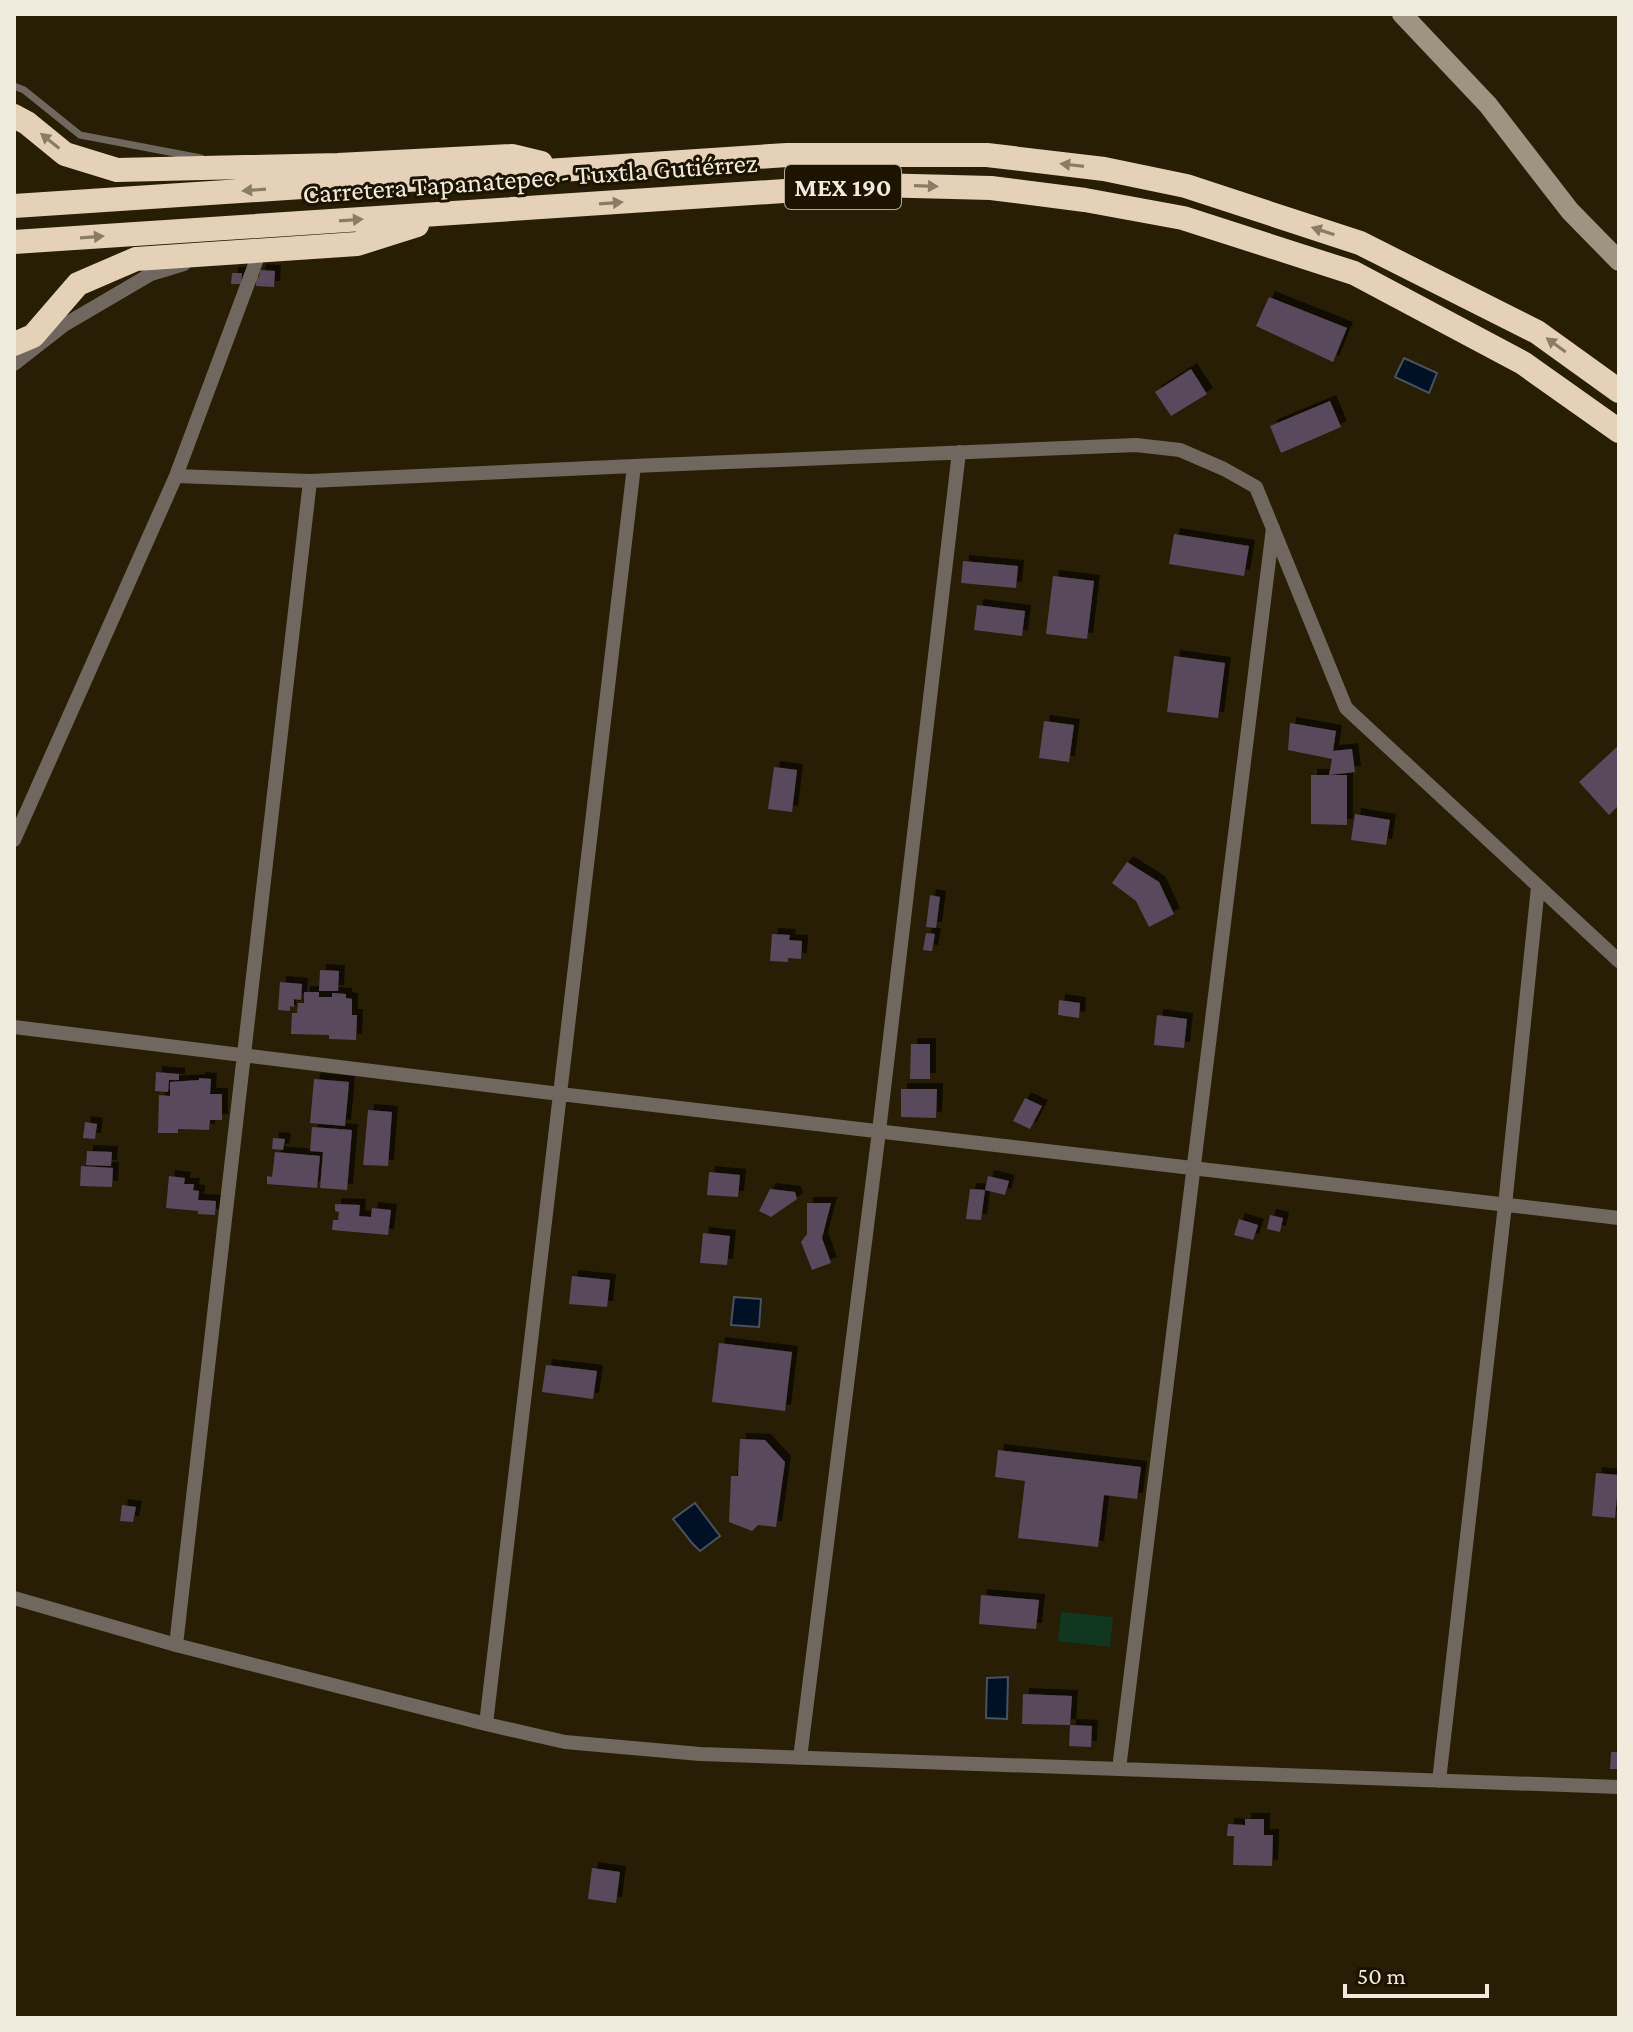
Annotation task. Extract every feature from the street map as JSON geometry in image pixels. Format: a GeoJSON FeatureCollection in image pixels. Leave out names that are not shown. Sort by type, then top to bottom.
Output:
{"type":"FeatureCollection","features":[{"type":"Feature","properties":{"kind":"highway"},"geometry":{"type":"LineString","coordinates":[[14,116],[65,154],[117,170],[255,168],[512,156],[567,170]]}},
{"type":"Feature","properties":{"kind":"highway","name":"Carretera Tapanatepec - Tuxtla Gutiérrez"},"geometry":{"type":"LineString","coordinates":[[14,206],[787,155],[987,155],[1104,169],[1172,183],[1360,243],[1537,332],[1619,391]]}},
{"type":"Feature","properties":{"kind":"highway","name":"Carretera Tapanatepec - Tuxtla Gutiérrez"},"geometry":{"type":"LineString","coordinates":[[14,242],[875,185],[991,188],[1085,200],[1183,218],[1354,273],[1523,363],[1619,431]]}},
{"type":"Feature","properties":{"kind":"highway"},"geometry":{"type":"LineString","coordinates":[[14,344],[33,336],[78,284],[136,259],[357,244],[455,213]]}},
{"type":"Feature","properties":{"kind":"main road"},"geometry":{"type":"LineString","coordinates":[[1402,14],[1488,105],[1570,211],[1619,261]]}},
{"type":"Feature","properties":{"kind":"street"},"geometry":{"type":"LineString","coordinates":[[14,840],[176,476],[260,251]]}},
{"type":"Feature","properties":{"kind":"street"},"geometry":{"type":"LineString","coordinates":[[14,364],[64,325],[151,274],[219,253]]}},
{"type":"Feature","properties":{"kind":"street"},"geometry":{"type":"LineString","coordinates":[[176,476],[310,481],[1136,445],[1180,450],[1256,487],[1346,708],[1619,961]]}},
{"type":"Feature","properties":{"kind":"street"},"geometry":{"type":"LineString","coordinates":[[800,1758],[879,1131],[959,452]]}},
{"type":"Feature","properties":{"kind":"street"},"geometry":{"type":"LineString","coordinates":[[486,1724],[634,466]]}},
{"type":"Feature","properties":{"kind":"street"},"geometry":{"type":"LineString","coordinates":[[176,1645],[310,481]]}},
{"type":"Feature","properties":{"kind":"street"},"geometry":{"type":"LineString","coordinates":[[1119,1769],[1273,528]]}},
{"type":"Feature","properties":{"kind":"street"},"geometry":{"type":"LineString","coordinates":[[1439,1781],[1538,887]]}},
{"type":"Feature","properties":{"kind":"street"},"geometry":{"type":"LineString","coordinates":[[14,1027],[1619,1218]]}},
{"type":"Feature","properties":{"kind":"street"},"geometry":{"type":"LineString","coordinates":[[14,1598],[176,1645],[565,1742],[700,1754],[1619,1787]]}},
{"type":"Feature","properties":{"kind":"lane"},"geometry":{"type":"LineString","coordinates":[[14,86],[24,90],[80,135],[255,168]]}},
{"type":"Feature","properties":{"kind":"green space"},"geometry":{"type":"Polygon","coordinates":[[[1061,1612],[1113,1617],[1110,1647],[1058,1641],[1061,1612]]]}},
{"type":"Feature","properties":{"kind":"water"},"geometry":{"type":"Polygon","coordinates":[[[1404,358],[1437,373],[1429,393],[1395,377],[1404,358]]]}},
{"type":"Feature","properties":{"kind":"water"},"geometry":{"type":"Polygon","coordinates":[[[734,1297],[761,1299],[759,1327],[731,1325],[734,1297]]]}},
{"type":"Feature","properties":{"kind":"water"},"geometry":{"type":"Polygon","coordinates":[[[695,1503],[720,1536],[700,1551],[673,1519],[695,1503]]]}},
{"type":"Feature","properties":{"kind":"water"},"geometry":{"type":"Polygon","coordinates":[[[1008,1677],[1007,1719],[986,1718],[987,1678],[1008,1677]]]}},
{"type":"Feature","properties":{"kind":"building"},"geometry":{"type":"Polygon","coordinates":[[[260,270],[275,271],[274,287],[256,286],[256,276],[259,277],[260,270]]]}},
{"type":"Feature","properties":{"kind":"building"},"geometry":{"type":"Polygon","coordinates":[[[232,273],[242,273],[241,284],[231,284],[232,273]]]}},
{"type":"Feature","properties":{"kind":"building"},"geometry":{"type":"Polygon","coordinates":[[[1269,297],[1347,328],[1333,362],[1256,326],[1269,297]]]}},
{"type":"Feature","properties":{"kind":"building"},"geometry":{"type":"Polygon","coordinates":[[[1191,369],[1207,394],[1171,416],[1155,392],[1191,369]]]}},
{"type":"Feature","properties":{"kind":"building"},"geometry":{"type":"Polygon","coordinates":[[[1330,401],[1341,427],[1281,453],[1270,426],[1330,401]]]}},
{"type":"Feature","properties":{"kind":"building"},"geometry":{"type":"Polygon","coordinates":[[[1174,534],[1249,546],[1244,576],[1169,564],[1174,534]]]}},
{"type":"Feature","properties":{"kind":"building"},"geometry":{"type":"Polygon","coordinates":[[[963,561],[1018,566],[1016,588],[961,583],[963,561]]]}},
{"type":"Feature","properties":{"kind":"building"},"geometry":{"type":"Polygon","coordinates":[[[1053,576],[1094,581],[1087,639],[1046,634],[1053,576]]]}},
{"type":"Feature","properties":{"kind":"building"},"geometry":{"type":"Polygon","coordinates":[[[977,605],[1025,611],[1022,636],[974,630],[977,605]]]}},
{"type":"Feature","properties":{"kind":"building"},"geometry":{"type":"Polygon","coordinates":[[[1174,656],[1225,663],[1218,718],[1167,712],[1174,656]]]}},
{"type":"Feature","properties":{"kind":"building"},"geometry":{"type":"Polygon","coordinates":[[[1044,721],[1074,725],[1069,762],[1039,758],[1044,721]]]}},
{"type":"Feature","properties":{"kind":"building"},"geometry":{"type":"Polygon","coordinates":[[[1290,723],[1336,731],[1333,751],[1352,749],[1355,772],[1329,775],[1332,759],[1288,750],[1290,723]]]}},
{"type":"Feature","properties":{"kind":"building"},"geometry":{"type":"Polygon","coordinates":[[[1619,745],[1619,805],[1609,815],[1579,782],[1619,745]]]}},
{"type":"Feature","properties":{"kind":"building"},"geometry":{"type":"Polygon","coordinates":[[[774,767],[797,770],[792,812],[768,809],[774,767]]]}},
{"type":"Feature","properties":{"kind":"building"},"geometry":{"type":"Polygon","coordinates":[[[1311,775],[1347,775],[1347,825],[1311,824],[1311,775]]]}},
{"type":"Feature","properties":{"kind":"building"},"geometry":{"type":"Polygon","coordinates":[[[1355,814],[1390,820],[1386,845],[1351,840],[1355,814]]]}},
{"type":"Feature","properties":{"kind":"building"},"geometry":{"type":"Polygon","coordinates":[[[1127,862],[1159,882],[1174,914],[1149,927],[1136,901],[1112,883],[1127,862]]]}},
{"type":"Feature","properties":{"kind":"building"},"geometry":{"type":"Polygon","coordinates":[[[930,895],[940,897],[936,928],[926,927],[930,895]]]}},
{"type":"Feature","properties":{"kind":"building"},"geometry":{"type":"Polygon","coordinates":[[[926,933],[935,934],[932,951],[923,950],[926,933]]]}},
{"type":"Feature","properties":{"kind":"building"},"geometry":{"type":"Polygon","coordinates":[[[772,934],[790,935],[789,940],[802,941],[801,959],[770,961],[772,934]]]}},
{"type":"Feature","properties":{"kind":"building"},"geometry":{"type":"Polygon","coordinates":[[[320,970],[339,971],[338,991],[319,991],[320,970]]]}},
{"type":"Feature","properties":{"kind":"building"},"geometry":{"type":"Polygon","coordinates":[[[280,982],[302,984],[301,1000],[294,999],[294,1007],[290,1006],[290,1011],[278,1010],[280,982]]]}},
{"type":"Feature","properties":{"kind":"building"},"geometry":{"type":"Polygon","coordinates":[[[304,992],[319,992],[319,997],[332,997],[332,993],[346,994],[346,998],[352,999],[352,1015],[357,1015],[356,1040],[329,1039],[329,1035],[291,1034],[292,1013],[297,1013],[298,1003],[304,1003],[304,992]]]}},
{"type":"Feature","properties":{"kind":"building"},"geometry":{"type":"Polygon","coordinates":[[[1059,1000],[1080,1003],[1079,1018],[1058,1015],[1059,1000]]]}},
{"type":"Feature","properties":{"kind":"building"},"geometry":{"type":"Polygon","coordinates":[[[1157,1015],[1187,1019],[1184,1048],[1154,1045],[1157,1015]]]}},
{"type":"Feature","properties":{"kind":"building"},"geometry":{"type":"Polygon","coordinates":[[[911,1044],[930,1044],[930,1079],[910,1079],[911,1044]]]}},
{"type":"Feature","properties":{"kind":"building"},"geometry":{"type":"Polygon","coordinates":[[[156,1072],[179,1074],[179,1080],[169,1080],[168,1092],[155,1091],[156,1072]]]}},
{"type":"Feature","properties":{"kind":"building"},"geometry":{"type":"Polygon","coordinates":[[[211,1079],[210,1094],[222,1094],[222,1120],[210,1120],[209,1130],[178,1129],[178,1133],[158,1133],[159,1095],[170,1096],[170,1082],[211,1079]]]}},
{"type":"Feature","properties":{"kind":"building"},"geometry":{"type":"Polygon","coordinates":[[[314,1079],[349,1082],[345,1126],[310,1123],[314,1079]]]}},
{"type":"Feature","properties":{"kind":"building"},"geometry":{"type":"Polygon","coordinates":[[[901,1089],[937,1089],[936,1118],[901,1117],[901,1089]]]}},
{"type":"Feature","properties":{"kind":"building"},"geometry":{"type":"Polygon","coordinates":[[[1025,1098],[1042,1106],[1030,1129],[1013,1121],[1025,1098]]]}},
{"type":"Feature","properties":{"kind":"building"},"geometry":{"type":"Polygon","coordinates":[[[368,1110],[392,1112],[388,1166],[363,1165],[368,1110]]]}},
{"type":"Feature","properties":{"kind":"building"},"geometry":{"type":"Polygon","coordinates":[[[85,1122],[97,1124],[95,1139],[83,1138],[85,1122]]]}},
{"type":"Feature","properties":{"kind":"building"},"geometry":{"type":"Polygon","coordinates":[[[312,1127],[352,1130],[347,1190],[320,1188],[323,1152],[310,1151],[312,1127]]]}},
{"type":"Feature","properties":{"kind":"building"},"geometry":{"type":"Polygon","coordinates":[[[273,1138],[285,1139],[283,1150],[272,1149],[273,1138]]]}},
{"type":"Feature","properties":{"kind":"building"},"geometry":{"type":"Polygon","coordinates":[[[87,1151],[112,1152],[111,1166],[86,1165],[87,1151]]]}},
{"type":"Feature","properties":{"kind":"building"},"geometry":{"type":"Polygon","coordinates":[[[275,1152],[320,1156],[317,1188],[267,1184],[267,1176],[272,1177],[275,1152]]]}},
{"type":"Feature","properties":{"kind":"building"},"geometry":{"type":"Polygon","coordinates":[[[81,1166],[113,1168],[112,1187],[80,1186],[81,1166]]]}},
{"type":"Feature","properties":{"kind":"building"},"geometry":{"type":"Polygon","coordinates":[[[709,1172],[740,1175],[738,1197],[707,1195],[709,1172]]]}},
{"type":"Feature","properties":{"kind":"building"},"geometry":{"type":"Polygon","coordinates":[[[169,1176],[185,1178],[184,1184],[194,1184],[193,1190],[199,1191],[198,1200],[216,1201],[215,1215],[166,1208],[169,1176]]]}},
{"type":"Feature","properties":{"kind":"building"},"geometry":{"type":"Polygon","coordinates":[[[988,1176],[1009,1181],[1005,1195],[985,1190],[988,1176]]]}},
{"type":"Feature","properties":{"kind":"building"},"geometry":{"type":"Polygon","coordinates":[[[770,1189],[795,1192],[797,1199],[771,1217],[759,1211],[770,1189]]]}},
{"type":"Feature","properties":{"kind":"building"},"geometry":{"type":"Polygon","coordinates":[[[970,1189],[985,1190],[981,1220],[966,1219],[970,1189]]]}},
{"type":"Feature","properties":{"kind":"building"},"geometry":{"type":"Polygon","coordinates":[[[807,1203],[831,1203],[822,1238],[831,1263],[812,1270],[801,1242],[807,1234],[807,1203]]]}},
{"type":"Feature","properties":{"kind":"building"},"geometry":{"type":"Polygon","coordinates":[[[335,1204],[360,1205],[359,1216],[371,1217],[372,1208],[391,1210],[388,1235],[332,1230],[333,1220],[338,1220],[339,1212],[335,1211],[335,1204]]]}},
{"type":"Feature","properties":{"kind":"building"},"geometry":{"type":"Polygon","coordinates":[[[1270,1215],[1283,1218],[1280,1232],[1267,1229],[1270,1215]]]}},
{"type":"Feature","properties":{"kind":"building"},"geometry":{"type":"Polygon","coordinates":[[[1239,1219],[1258,1225],[1253,1240],[1234,1235],[1239,1219]]]}},
{"type":"Feature","properties":{"kind":"building"},"geometry":{"type":"Polygon","coordinates":[[[703,1233],[730,1236],[727,1265],[700,1263],[703,1233]]]}},
{"type":"Feature","properties":{"kind":"building"},"geometry":{"type":"Polygon","coordinates":[[[572,1276],[610,1280],[607,1307],[569,1304],[572,1276]]]}},
{"type":"Feature","properties":{"kind":"building"},"geometry":{"type":"Polygon","coordinates":[[[719,1343],[792,1352],[785,1411],[712,1402],[719,1343]]]}},
{"type":"Feature","properties":{"kind":"building"},"geometry":{"type":"Polygon","coordinates":[[[546,1365],[597,1371],[593,1399],[542,1392],[546,1365]]]}},
{"type":"Feature","properties":{"kind":"building"},"geometry":{"type":"Polygon","coordinates":[[[740,1439],[765,1440],[785,1462],[776,1527],[758,1525],[752,1531],[729,1522],[731,1476],[738,1476],[740,1439]]]}},
{"type":"Feature","properties":{"kind":"building"},"geometry":{"type":"Polygon","coordinates":[[[998,1450],[1141,1467],[1137,1499],[1104,1495],[1098,1547],[1018,1538],[1025,1481],[995,1477],[998,1450]]]}},
{"type":"Feature","properties":{"kind":"building"},"geometry":{"type":"Polygon","coordinates":[[[1596,1473],[1619,1475],[1615,1518],[1592,1516],[1596,1473]]]}},
{"type":"Feature","properties":{"kind":"building"},"geometry":{"type":"Polygon","coordinates":[[[122,1505],[136,1507],[133,1522],[120,1521],[122,1505]]]}},
{"type":"Feature","properties":{"kind":"building"},"geometry":{"type":"Polygon","coordinates":[[[981,1595],[1039,1600],[1036,1629],[979,1624],[981,1595]]]}},
{"type":"Feature","properties":{"kind":"building"},"geometry":{"type":"Polygon","coordinates":[[[1023,1694],[1072,1696],[1070,1725],[1022,1724],[1023,1694]]]}},
{"type":"Feature","properties":{"kind":"building"},"geometry":{"type":"Polygon","coordinates":[[[1070,1725],[1092,1726],[1091,1747],[1069,1746],[1070,1725]]]}},
{"type":"Feature","properties":{"kind":"building"},"geometry":{"type":"Polygon","coordinates":[[[1611,1752],[1619,1752],[1619,1769],[1610,1769],[1611,1752]]]}},
{"type":"Feature","properties":{"kind":"building"},"geometry":{"type":"Polygon","coordinates":[[[1245,1819],[1264,1819],[1264,1835],[1273,1835],[1272,1866],[1233,1865],[1234,1836],[1227,1836],[1228,1824],[1245,1825],[1245,1819]]]}},
{"type":"Feature","properties":{"kind":"building"},"geometry":{"type":"Polygon","coordinates":[[[592,1868],[620,1872],[616,1903],[588,1899],[592,1868]]]}}]}
